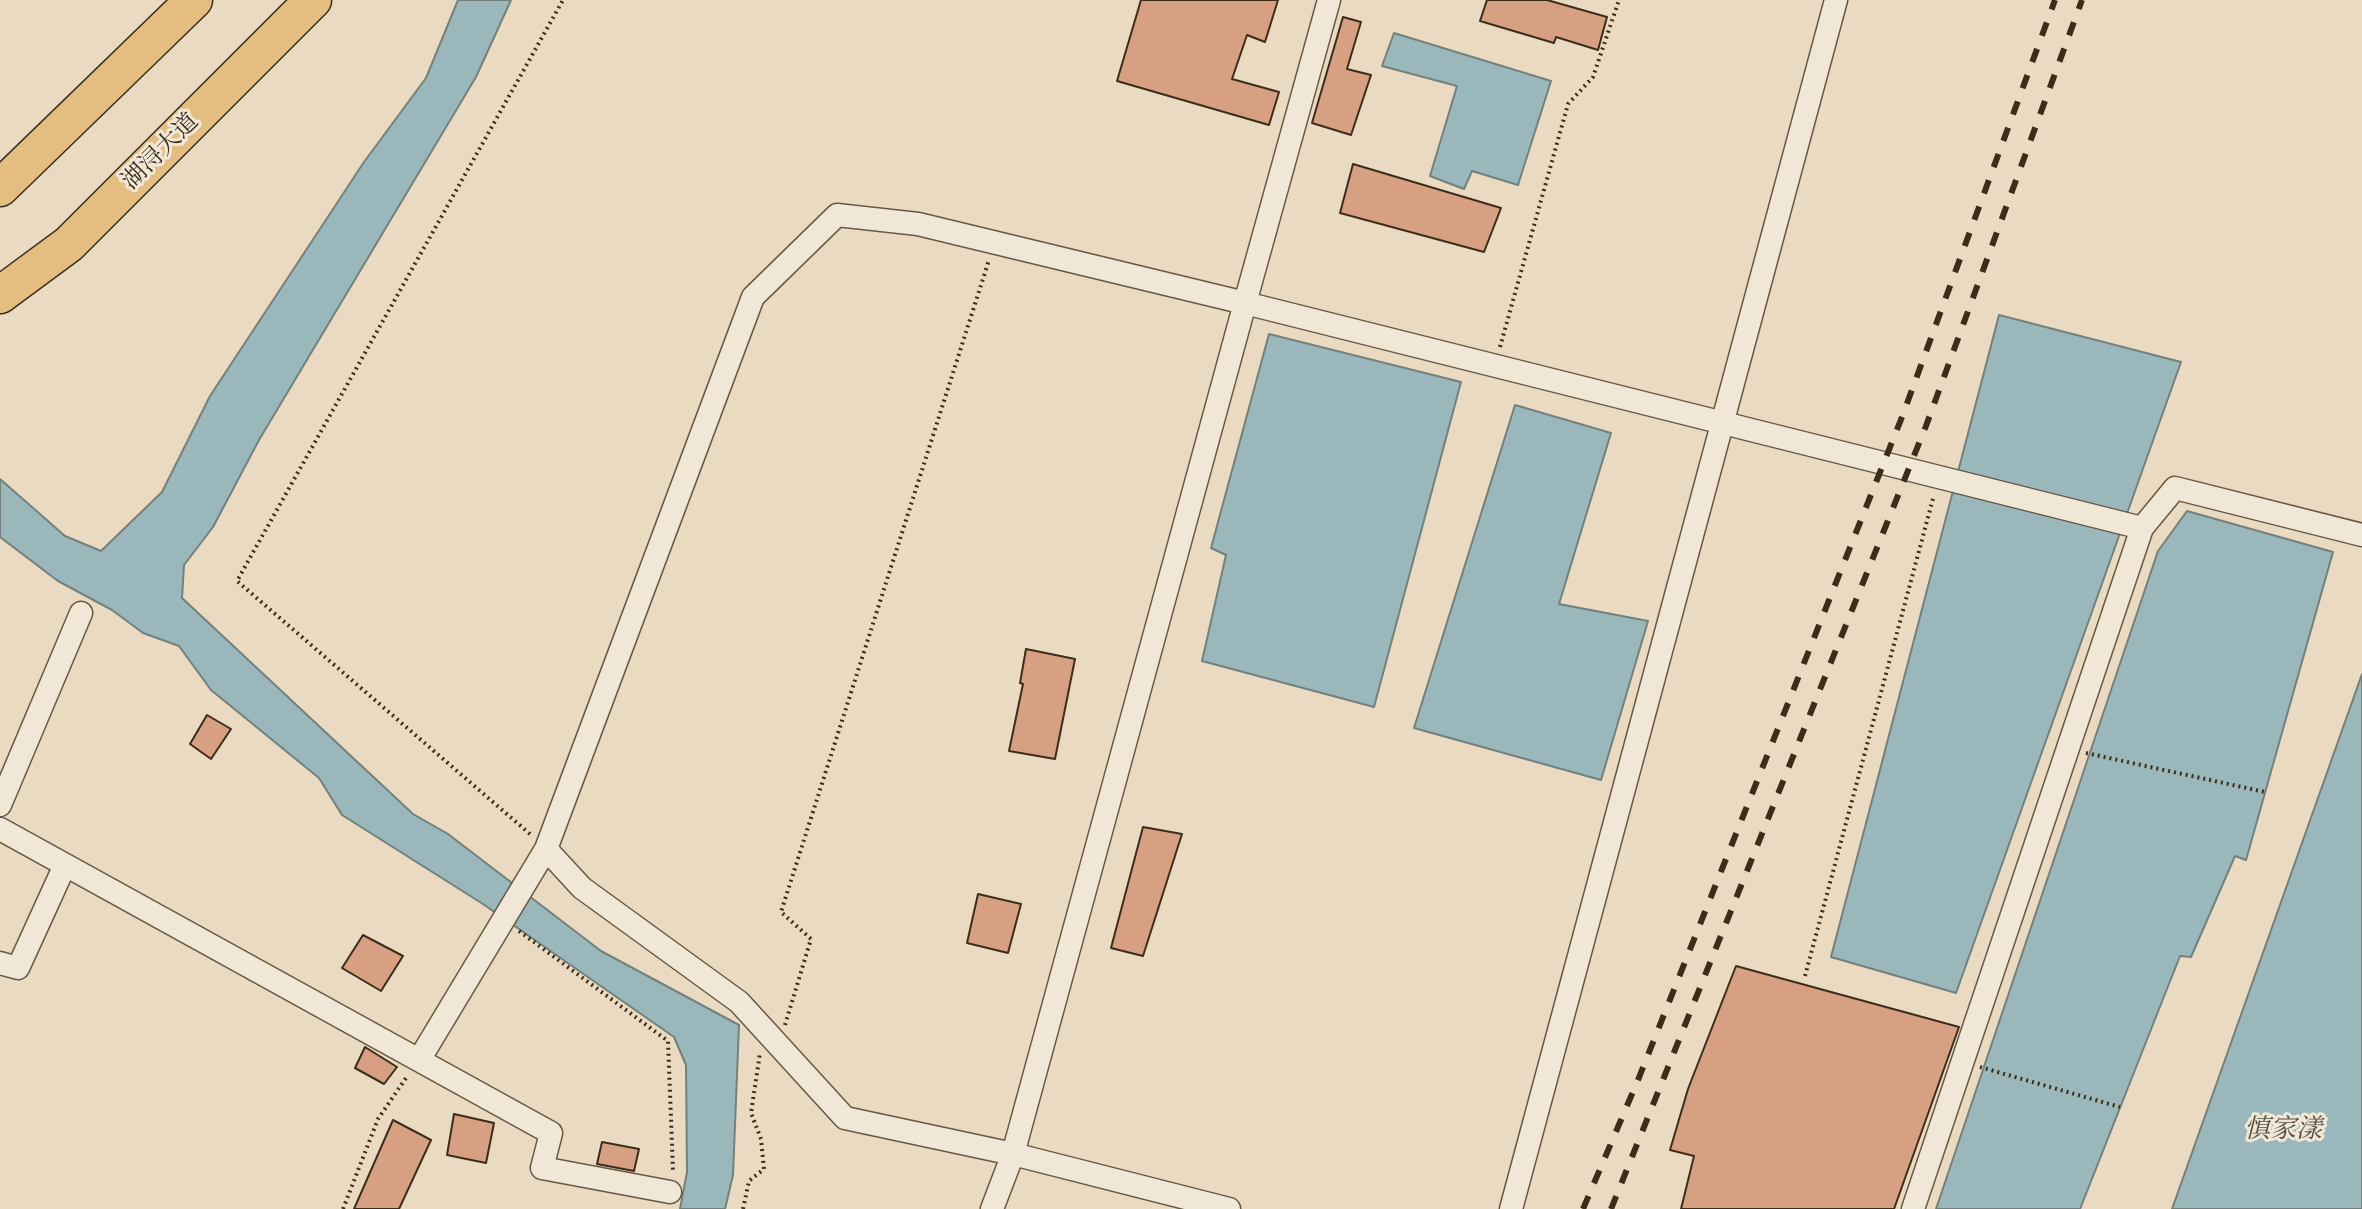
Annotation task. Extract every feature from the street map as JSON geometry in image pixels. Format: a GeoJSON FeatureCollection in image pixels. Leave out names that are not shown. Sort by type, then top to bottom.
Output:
{"type":"FeatureCollection","features":[{"type":"Feature","properties":{"kind":"main road"},"geometry":{"type":"LineString","coordinates":[[0,188],[194,0]]}},
{"type":"Feature","properties":{"kind":"main road","name":"湖浔大道"},"geometry":{"type":"LineString","coordinates":[[0,295],[69,244],[313,0]]}},
{"type":"Feature","properties":{"kind":"street"},"geometry":{"type":"LineString","coordinates":[[992,1209],[1013,1154],[1329,0]]}},
{"type":"Feature","properties":{"kind":"street"},"geometry":{"type":"LineString","coordinates":[[1511,1209],[1836,0]]}},
{"type":"Feature","properties":{"kind":"street"},"geometry":{"type":"LineString","coordinates":[[419,1060],[546,849],[753,297],[837,215],[918,224],[995,242],[2142,528]]}},
{"type":"Feature","properties":{"kind":"street"},"geometry":{"type":"LineString","coordinates":[[1913,1209],[2142,528],[2175,488],[2362,535]]}},
{"type":"Feature","properties":{"kind":"street"},"geometry":{"type":"LineString","coordinates":[[0,805],[81,613]]}},
{"type":"Feature","properties":{"kind":"street"},"geometry":{"type":"LineString","coordinates":[[0,829],[551,1133],[542,1168],[670,1192]]}},
{"type":"Feature","properties":{"kind":"street"},"geometry":{"type":"LineString","coordinates":[[546,849],[582,888],[739,1002],[845,1118],[1013,1154],[1229,1209]]}},
{"type":"Feature","properties":{"kind":"street"},"geometry":{"type":"LineString","coordinates":[[0,963],[18,968],[65,865]]}},
{"type":"Feature","properties":{"kind":"path"},"geometry":{"type":"LineString","coordinates":[[546,849],[237,581],[563,0]]}},
{"type":"Feature","properties":{"kind":"path"},"geometry":{"type":"LineString","coordinates":[[1495,366],[1568,104],[1593,77],[1619,0]]}},
{"type":"Feature","properties":{"kind":"path"},"geometry":{"type":"LineString","coordinates":[[779,1046],[811,939],[781,912],[995,242]]}},
{"type":"Feature","properties":{"kind":"path"},"geometry":{"type":"LineString","coordinates":[[1805,976],[1939,477]]}},
{"type":"Feature","properties":{"kind":"path"},"geometry":{"type":"LineString","coordinates":[[2068,749],[2265,792]]}},
{"type":"Feature","properties":{"kind":"path"},"geometry":{"type":"LineString","coordinates":[[504,920],[668,1041],[673,1170],[670,1192]]}},
{"type":"Feature","properties":{"kind":"path"},"geometry":{"type":"LineString","coordinates":[[743,1209],[749,1181],[764,1169],[761,1139],[751,1113],[763,1029]]}},
{"type":"Feature","properties":{"kind":"path"},"geometry":{"type":"LineString","coordinates":[[343,1209],[378,1119],[419,1060]]}},
{"type":"Feature","properties":{"kind":"path"},"geometry":{"type":"LineString","coordinates":[[1963,1062],[2120,1107]]}},
{"type":"Feature","properties":{"kind":"water"},"geometry":{"type":"Polygon","coordinates":[[[458,0],[511,0],[476,77],[259,440],[213,527],[184,565],[182,598],[413,814],[448,834],[601,951],[739,1025],[733,1175],[725,1209],[680,1209],[687,1172],[686,1065],[674,1037],[483,904],[342,815],[319,778],[211,690],[179,646],[143,633],[112,610],[58,581],[0,537],[0,479],[65,536],[101,551],[162,492],[210,396],[364,162],[426,78],[458,0]]]}},
{"type":"Feature","properties":{"kind":"water"},"geometry":{"type":"Polygon","coordinates":[[[1394,33],[1551,81],[1518,185],[1472,171],[1464,189],[1430,176],[1457,86],[1382,66],[1394,33]]]}},
{"type":"Feature","properties":{"kind":"water"},"geometry":{"type":"Polygon","coordinates":[[[1999,315],[2181,362],[1956,993],[1831,957],[1999,315]]]}},
{"type":"Feature","properties":{"kind":"water"},"geometry":{"type":"Polygon","coordinates":[[[1269,334],[1461,382],[1374,707],[1202,661],[1226,555],[1211,548],[1269,334]]]}},
{"type":"Feature","properties":{"kind":"water"},"geometry":{"type":"Polygon","coordinates":[[[1515,405],[1611,433],[1559,604],[1648,621],[1601,780],[1414,728],[1515,405]]]}},
{"type":"Feature","properties":{"kind":"water"},"geometry":{"type":"Polygon","coordinates":[[[2187,511],[2333,552],[2246,860],[2235,856],[2191,957],[2180,956],[2080,1209],[1936,1209],[2158,551],[2187,511]]]}},
{"type":"Feature","properties":{"kind":"water","name":"慎家漾"},"geometry":{"type":"Polygon","coordinates":[[[2362,674],[2362,1209],[2172,1209],[2362,674]]]}},
{"type":"Feature","properties":{"kind":"building"},"geometry":{"type":"Polygon","coordinates":[[[1141,0],[1278,0],[1265,42],[1247,35],[1232,79],[1279,92],[1269,125],[1117,81],[1141,0]]]}},
{"type":"Feature","properties":{"kind":"building"},"geometry":{"type":"Polygon","coordinates":[[[1487,0],[1547,0],[1607,17],[1598,50],[1556,37],[1554,43],[1480,21],[1487,0]]]}},
{"type":"Feature","properties":{"kind":"building"},"geometry":{"type":"Polygon","coordinates":[[[1343,17],[1361,22],[1347,69],[1371,75],[1351,135],[1312,123],[1343,17]]]}},
{"type":"Feature","properties":{"kind":"building"},"geometry":{"type":"Polygon","coordinates":[[[1353,164],[1501,208],[1484,252],[1340,213],[1353,164]]]}},
{"type":"Feature","properties":{"kind":"building"},"geometry":{"type":"Polygon","coordinates":[[[1026,649],[1075,659],[1055,759],[1009,751],[1023,684],[1020,683],[1026,649]]]}},
{"type":"Feature","properties":{"kind":"building"},"geometry":{"type":"Polygon","coordinates":[[[207,715],[231,729],[211,759],[190,744],[207,715]]]}},
{"type":"Feature","properties":{"kind":"building"},"geometry":{"type":"Polygon","coordinates":[[[1143,827],[1182,834],[1143,956],[1111,948],[1143,827]]]}},
{"type":"Feature","properties":{"kind":"building"},"geometry":{"type":"Polygon","coordinates":[[[978,894],[1021,904],[1008,953],[967,943],[978,894]]]}},
{"type":"Feature","properties":{"kind":"building"},"geometry":{"type":"Polygon","coordinates":[[[363,935],[403,956],[381,991],[342,968],[363,935]]]}},
{"type":"Feature","properties":{"kind":"building"},"geometry":{"type":"Polygon","coordinates":[[[1736,966],[1959,1027],[1894,1209],[1681,1209],[1694,1156],[1670,1150],[1688,1089],[1736,966]]]}},
{"type":"Feature","properties":{"kind":"building"},"geometry":{"type":"Polygon","coordinates":[[[365,1047],[397,1067],[384,1084],[355,1068],[365,1047]]]}},
{"type":"Feature","properties":{"kind":"building"},"geometry":{"type":"Polygon","coordinates":[[[454,1114],[494,1123],[486,1163],[447,1155],[454,1114]]]}},
{"type":"Feature","properties":{"kind":"building"},"geometry":{"type":"Polygon","coordinates":[[[393,1120],[431,1140],[399,1209],[354,1209],[393,1120]]]}},
{"type":"Feature","properties":{"kind":"building"},"geometry":{"type":"Polygon","coordinates":[[[602,1142],[639,1149],[634,1171],[597,1164],[602,1142]]]}},
{"type":"Feature","properties":{"kind":"railway"},"geometry":{"type":"LineString","coordinates":[[1583,1209],[1638,1080],[1902,417],[2055,0]]}},
{"type":"Feature","properties":{"kind":"railway"},"geometry":{"type":"LineString","coordinates":[[1611,1209],[1926,426],[2082,0]]}}]}
